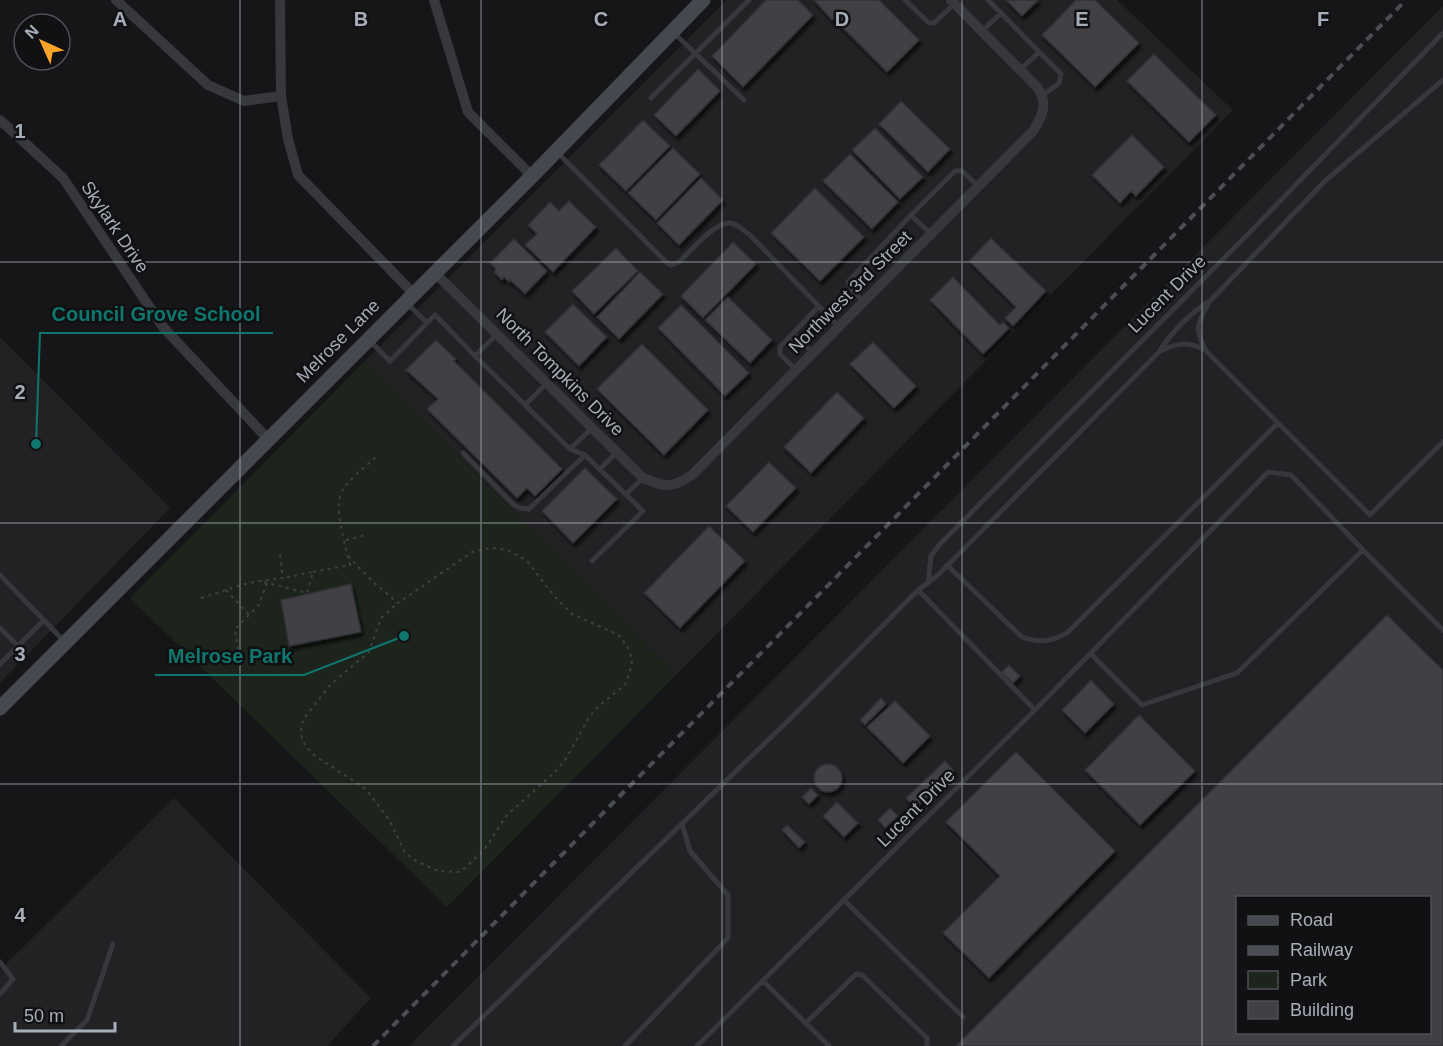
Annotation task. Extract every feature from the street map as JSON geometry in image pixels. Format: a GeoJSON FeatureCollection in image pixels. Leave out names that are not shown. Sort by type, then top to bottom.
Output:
{"type":"FeatureCollection","features":[{"type":"Feature","properties":{"kind":"street"},"geometry":{"type":"LineString","coordinates":[[116,0],[208,86],[244,101],[281,96]]}},
{"type":"Feature","properties":{"kind":"street"},"geometry":{"type":"LineString","coordinates":[[280,0],[281,96],[288,139],[298,175],[409,297]]}},
{"type":"Feature","properties":{"kind":"street"},"geometry":{"type":"LineString","coordinates":[[434,0],[468,112],[532,176]]}},
{"type":"Feature","properties":{"kind":"street","name":"Melrose Lane"},"geometry":{"type":"LineString","coordinates":[[0,708],[532,176],[703,0]]}},
{"type":"Feature","properties":{"kind":"street"},"geometry":{"type":"LineString","coordinates":[[954,1],[1021,69],[1043,95]]}},
{"type":"Feature","properties":{"kind":"street","name":"Northwest 3rd Street"},"geometry":{"type":"LineString","coordinates":[[667,487],[677,485],[692,475],[1033,132],[1044,107],[1043,95]]}},
{"type":"Feature","properties":{"kind":"street","name":"Skylark Drive"},"geometry":{"type":"LineString","coordinates":[[0,120],[63,178],[163,327],[268,439]]}},
{"type":"Feature","properties":{"kind":"street","name":"North Tompkins Drive"},"geometry":{"type":"LineString","coordinates":[[434,272],[643,478],[667,487]]}},
{"type":"Feature","properties":{"kind":"lane"},"geometry":{"type":"LineString","coordinates":[[651,98],[749,0]]}},
{"type":"Feature","properties":{"kind":"lane"},"geometry":{"type":"LineString","coordinates":[[905,0],[929,24],[934,23],[954,1]]}},
{"type":"Feature","properties":{"kind":"lane"},"geometry":{"type":"LineString","coordinates":[[988,0],[1061,74],[1059,83],[1043,95]]}},
{"type":"Feature","properties":{"kind":"lane"},"geometry":{"type":"LineString","coordinates":[[982,31],[1001,13]]}},
{"type":"Feature","properties":{"kind":"lane"},"geometry":{"type":"LineString","coordinates":[[672,32],[744,100]]}},
{"type":"Feature","properties":{"kind":"lane","name":"Lucent Drive"},"geometry":{"type":"LineString","coordinates":[[928,583],[931,556],[940,544],[1243,239],[1443,33]]}},
{"type":"Feature","properties":{"kind":"lane"},"geometry":{"type":"LineString","coordinates":[[1021,69],[1039,52]]}},
{"type":"Feature","properties":{"kind":"lane"},"geometry":{"type":"LineString","coordinates":[[453,1046],[682,824],[918,590],[947,565],[1159,352],[1166,340],[1197,309],[1210,301],[1318,188],[1443,80]]}},
{"type":"Feature","properties":{"kind":"lane"},"geometry":{"type":"LineString","coordinates":[[556,151],[667,263],[671,265],[679,262],[718,225],[728,223],[737,225],[750,235],[839,327]]}},
{"type":"Feature","properties":{"kind":"lane"},"geometry":{"type":"LineString","coordinates":[[864,302],[851,289],[848,282],[911,215],[955,171],[962,171],[978,187]]}},
{"type":"Feature","properties":{"kind":"lane"},"geometry":{"type":"LineString","coordinates":[[911,215],[931,234]]}},
{"type":"Feature","properties":{"kind":"lane"},"geometry":{"type":"LineString","coordinates":[[409,297],[427,323]]}},
{"type":"Feature","properties":{"kind":"lane"},"geometry":{"type":"LineString","coordinates":[[1205,350],[1198,335],[1198,325],[1210,301]]}},
{"type":"Feature","properties":{"kind":"lane"},"geometry":{"type":"LineString","coordinates":[[796,370],[779,351],[780,347],[819,306]]}},
{"type":"Feature","properties":{"kind":"lane"},"geometry":{"type":"LineString","coordinates":[[368,339],[390,360],[435,315],[570,449],[585,455],[626,494],[643,511],[592,561]]}},
{"type":"Feature","properties":{"kind":"lane"},"geometry":{"type":"LineString","coordinates":[[793,333],[813,353]]}},
{"type":"Feature","properties":{"kind":"lane"},"geometry":{"type":"LineString","coordinates":[[475,356],[497,334]]}},
{"type":"Feature","properties":{"kind":"lane"},"geometry":{"type":"LineString","coordinates":[[1159,352],[1182,343],[1195,344],[1205,350],[1370,515],[1443,442]]}},
{"type":"Feature","properties":{"kind":"lane"},"geometry":{"type":"LineString","coordinates":[[525,405],[547,383]]}},
{"type":"Feature","properties":{"kind":"lane"},"geometry":{"type":"LineString","coordinates":[[947,565],[1022,637],[1047,642],[1057,639],[1067,633],[1278,423]]}},
{"type":"Feature","properties":{"kind":"lane"},"geometry":{"type":"LineString","coordinates":[[570,449],[593,428]]}},
{"type":"Feature","properties":{"kind":"lane"},"geometry":{"type":"LineString","coordinates":[[600,469],[617,452]]}},
{"type":"Feature","properties":{"kind":"lane"},"geometry":{"type":"LineString","coordinates":[[463,453],[514,505],[529,509],[585,455]]}},
{"type":"Feature","properties":{"kind":"lane","name":"Lucent Drive"},"geometry":{"type":"LineString","coordinates":[[698,1046],[1035,711],[1268,472],[1291,475],[1363,550]]}},
{"type":"Feature","properties":{"kind":"lane"},"geometry":{"type":"LineString","coordinates":[[626,494],[643,478]]}},
{"type":"Feature","properties":{"kind":"lane"},"geometry":{"type":"LineString","coordinates":[[1091,654],[1142,705],[1237,673],[1363,550],[1443,630]]}},
{"type":"Feature","properties":{"kind":"lane"},"geometry":{"type":"LineString","coordinates":[[0,575],[65,642]]}},
{"type":"Feature","properties":{"kind":"lane"},"geometry":{"type":"LineString","coordinates":[[918,590],[1035,711]]}},
{"type":"Feature","properties":{"kind":"lane"},"geometry":{"type":"LineString","coordinates":[[0,664],[44,620]]}},
{"type":"Feature","properties":{"kind":"lane"},"geometry":{"type":"LineString","coordinates":[[0,628],[18,646]]}},
{"type":"Feature","properties":{"kind":"lane"},"geometry":{"type":"LineString","coordinates":[[625,1046],[728,938],[728,895],[690,851],[682,824]]}},
{"type":"Feature","properties":{"kind":"lane"},"geometry":{"type":"LineString","coordinates":[[844,900],[963,1017]]}},
{"type":"Feature","properties":{"kind":"lane"},"geometry":{"type":"LineString","coordinates":[[61,1046],[87,1020],[113,944]]}},
{"type":"Feature","properties":{"kind":"lane"},"geometry":{"type":"LineString","coordinates":[[0,962],[13,980],[0,994]]}},
{"type":"Feature","properties":{"kind":"lane"},"geometry":{"type":"LineString","coordinates":[[806,1023],[856,974],[862,975],[927,1038],[927,1046]]}},
{"type":"Feature","properties":{"kind":"lane"},"geometry":{"type":"LineString","coordinates":[[763,981],[829,1046]]}},
{"type":"Feature","properties":{"kind":"path"},"geometry":{"type":"LineString","coordinates":[[201,598],[226,590],[231,586],[350,565],[339,510],[339,498],[347,484],[376,457]]}},
{"type":"Feature","properties":{"kind":"path"},"geometry":{"type":"LineString","coordinates":[[345,540],[362,536],[365,533]]}},
{"type":"Feature","properties":{"kind":"path"},"geometry":{"type":"LineString","coordinates":[[490,548],[510,551],[527,561],[555,597],[572,614],[619,635],[631,656],[632,665],[625,685],[589,717],[567,757],[557,770],[507,814],[484,850],[458,872],[438,871],[414,860],[404,851],[390,821],[366,789],[315,756],[306,747],[302,738],[301,726],[305,717],[330,685],[369,652],[381,618],[398,603],[472,552],[490,548]]}},
{"type":"Feature","properties":{"kind":"path"},"geometry":{"type":"LineString","coordinates":[[280,555],[283,578]]}},
{"type":"Feature","properties":{"kind":"path"},"geometry":{"type":"LineString","coordinates":[[348,556],[398,603]]}},
{"type":"Feature","properties":{"kind":"path"},"geometry":{"type":"LineString","coordinates":[[259,582],[307,593],[313,573]]}},
{"type":"Feature","properties":{"kind":"path"},"geometry":{"type":"LineString","coordinates":[[239,657],[235,629],[259,605],[267,584]]}},
{"type":"Feature","properties":{"kind":"path"},"geometry":{"type":"LineString","coordinates":[[226,590],[249,615]]}},
{"type":"Feature","properties":{"kind":"shaded area"},"geometry":{"type":"Polygon","coordinates":[[[727,0],[1117,0],[1233,110],[676,675],[365,361],[727,0]]]}},
{"type":"Feature","properties":{"kind":"shaded area"},"geometry":{"type":"Polygon","coordinates":[[[1443,6],[1443,1046],[409,1046],[1443,6]]]}},
{"type":"Feature","properties":{"kind":"shaded area"},"geometry":{"type":"Polygon","coordinates":[[[0,337],[170,508],[0,683],[0,337]]]}},
{"type":"Feature","properties":{"kind":"shaded area"},"geometry":{"type":"Polygon","coordinates":[[[174,798],[371,998],[327,1046],[0,1046],[0,970],[174,798]]]}},
{"type":"Feature","properties":{"kind":"green space"},"geometry":{"type":"Polygon","coordinates":[[[365,361],[676,675],[447,907],[130,598],[365,361]]]}},
{"type":"Feature","properties":{"kind":"building"},"geometry":{"type":"Polygon","coordinates":[[[766,0],[798,0],[813,15],[743,87],[712,56],[766,0]]]}},
{"type":"Feature","properties":{"kind":"building"},"geometry":{"type":"Polygon","coordinates":[[[814,0],[879,0],[919,40],[887,72],[814,0]]]}},
{"type":"Feature","properties":{"kind":"building"},"geometry":{"type":"Polygon","coordinates":[[[1006,0],[1038,0],[1022,16],[1006,0]]]}},
{"type":"Feature","properties":{"kind":"building"},"geometry":{"type":"Polygon","coordinates":[[[1076,0],[1095,0],[1139,43],[1095,87],[1042,35],[1076,0]]]}},
{"type":"Feature","properties":{"kind":"building"},"geometry":{"type":"Polygon","coordinates":[[[1154,54],[1216,115],[1189,142],[1127,81],[1154,54]]]}},
{"type":"Feature","properties":{"kind":"building"},"geometry":{"type":"Polygon","coordinates":[[[698,69],[720,91],[676,136],[654,115],[698,69]]]}},
{"type":"Feature","properties":{"kind":"building"},"geometry":{"type":"Polygon","coordinates":[[[901,101],[950,149],[928,172],[879,124],[901,101]]]}},
{"type":"Feature","properties":{"kind":"building"},"geometry":{"type":"Polygon","coordinates":[[[643,120],[670,146],[626,191],[599,165],[643,120]]]}},
{"type":"Feature","properties":{"kind":"building"},"geometry":{"type":"Polygon","coordinates":[[[875,128],[923,177],[900,199],[852,150],[875,128]]]}},
{"type":"Feature","properties":{"kind":"building"},"geometry":{"type":"Polygon","coordinates":[[[1132,135],[1164,167],[1136,196],[1131,191],[1120,203],[1092,175],[1132,135]]]}},
{"type":"Feature","properties":{"kind":"building"},"geometry":{"type":"Polygon","coordinates":[[[673,148],[700,174],[656,220],[628,193],[673,148]]]}},
{"type":"Feature","properties":{"kind":"building"},"geometry":{"type":"Polygon","coordinates":[[[850,154],[898,202],[872,229],[823,181],[850,154]]]}},
{"type":"Feature","properties":{"kind":"building"},"geometry":{"type":"Polygon","coordinates":[[[701,178],[723,200],[679,245],[657,223],[701,178]]]}},
{"type":"Feature","properties":{"kind":"building"},"geometry":{"type":"Polygon","coordinates":[[[815,188],[864,237],[820,281],[771,233],[815,188]]]}},
{"type":"Feature","properties":{"kind":"building"},"geometry":{"type":"Polygon","coordinates":[[[569,201],[596,227],[553,272],[525,245],[537,234],[528,225],[550,202],[559,211],[569,201]]]}},
{"type":"Feature","properties":{"kind":"building"},"geometry":{"type":"Polygon","coordinates":[[[991,238],[1046,291],[1013,326],[1005,318],[1016,307],[969,261],[991,238]]]}},
{"type":"Feature","properties":{"kind":"building"},"geometry":{"type":"Polygon","coordinates":[[[514,239],[547,271],[525,294],[510,280],[509,282],[504,277],[502,280],[494,272],[496,269],[490,263],[514,239]]]}},
{"type":"Feature","properties":{"kind":"building"},"geometry":{"type":"Polygon","coordinates":[[[733,242],[756,264],[703,318],[681,296],[733,242]]]}},
{"type":"Feature","properties":{"kind":"building"},"geometry":{"type":"Polygon","coordinates":[[[616,248],[638,271],[594,314],[572,291],[616,248]]]}},
{"type":"Feature","properties":{"kind":"building"},"geometry":{"type":"Polygon","coordinates":[[[640,272],[663,294],[619,339],[597,317],[640,272]]]}},
{"type":"Feature","properties":{"kind":"building"},"geometry":{"type":"Polygon","coordinates":[[[953,277],[1000,325],[1003,322],[1009,328],[983,354],[930,300],[953,277]]]}},
{"type":"Feature","properties":{"kind":"building"},"geometry":{"type":"Polygon","coordinates":[[[728,297],[772,340],[750,363],[705,320],[728,297]]]}},
{"type":"Feature","properties":{"kind":"building"},"geometry":{"type":"Polygon","coordinates":[[[573,304],[607,337],[579,366],[545,332],[573,304]]]}},
{"type":"Feature","properties":{"kind":"building"},"geometry":{"type":"Polygon","coordinates":[[[681,305],[749,373],[725,396],[658,328],[681,305]]]}},
{"type":"Feature","properties":{"kind":"building"},"geometry":{"type":"Polygon","coordinates":[[[436,340],[562,469],[535,496],[527,488],[517,498],[427,409],[438,399],[406,370],[436,340]]]}},
{"type":"Feature","properties":{"kind":"building"},"geometry":{"type":"Polygon","coordinates":[[[873,342],[916,386],[894,408],[850,364],[873,342]]]}},
{"type":"Feature","properties":{"kind":"building"},"geometry":{"type":"Polygon","coordinates":[[[642,344],[708,410],[664,455],[597,389],[642,344]]]}},
{"type":"Feature","properties":{"kind":"building"},"geometry":{"type":"Polygon","coordinates":[[[837,392],[864,418],[811,473],[784,447],[837,392]]]}},
{"type":"Feature","properties":{"kind":"building"},"geometry":{"type":"Polygon","coordinates":[[[769,462],[796,488],[753,532],[726,506],[769,462]]]}},
{"type":"Feature","properties":{"kind":"building"},"geometry":{"type":"Polygon","coordinates":[[[585,468],[617,499],[573,543],[542,511],[585,468]]]}},
{"type":"Feature","properties":{"kind":"building"},"geometry":{"type":"Polygon","coordinates":[[[709,526],[745,561],[680,628],[644,593],[709,526]]]}},
{"type":"Feature","properties":{"kind":"building"},"geometry":{"type":"Polygon","coordinates":[[[351,584],[361,632],[289,646],[281,600],[351,584]]]}},
{"type":"Feature","properties":{"kind":"building"},"geometry":{"type":"Polygon","coordinates":[[[1387,615],[1443,670],[1443,1046],[956,1046],[1387,615]]]}},
{"type":"Feature","properties":{"kind":"building"},"geometry":{"type":"Polygon","coordinates":[[[1009,665],[1020,676],[1013,683],[1002,672],[1009,665]]]}},
{"type":"Feature","properties":{"kind":"building"},"geometry":{"type":"Polygon","coordinates":[[[1091,680],[1114,704],[1085,733],[1062,710],[1091,680]]]}},
{"type":"Feature","properties":{"kind":"building"},"geometry":{"type":"Polygon","coordinates":[[[881,698],[886,704],[865,725],[860,720],[881,698]]]}},
{"type":"Feature","properties":{"kind":"building"},"geometry":{"type":"Polygon","coordinates":[[[895,701],[930,736],[903,763],[867,727],[895,701]]]}},
{"type":"Feature","properties":{"kind":"building"},"geometry":{"type":"Polygon","coordinates":[[[1139,715],[1195,771],[1140,825],[1085,770],[1139,715]]]}},
{"type":"Feature","properties":{"kind":"building"},"geometry":{"type":"Polygon","coordinates":[[[1016,752],[1115,851],[989,978],[943,933],[1000,876],[946,822],[1016,752]]]}},
{"type":"Feature","properties":{"kind":"building"},"geometry":{"type":"Polygon","coordinates":[[[945,761],[954,771],[916,808],[906,798],[945,761]]]}},
{"type":"Feature","properties":{"kind":"building"},"geometry":{"type":"Polygon","coordinates":[[[828,764],[838,768],[842,778],[838,788],[828,792],[818,788],[814,778],[818,768],[828,764]]]}},
{"type":"Feature","properties":{"kind":"building"},"geometry":{"type":"Polygon","coordinates":[[[811,788],[818,795],[809,804],[802,797],[811,788]]]}},
{"type":"Feature","properties":{"kind":"building"},"geometry":{"type":"Polygon","coordinates":[[[837,802],[858,823],[844,837],[823,816],[837,802]]]}},
{"type":"Feature","properties":{"kind":"building"},"geometry":{"type":"Polygon","coordinates":[[[890,808],[898,816],[885,828],[878,820],[890,808]]]}},
{"type":"Feature","properties":{"kind":"building"},"geometry":{"type":"Polygon","coordinates":[[[787,825],[805,842],[799,848],[782,830],[787,825]]]}},
{"type":"Feature","properties":{"kind":"railway"},"geometry":{"type":"LineString","coordinates":[[373,1046],[1406,0]]}},
{"type":"Feature","properties":{"kind":"place","name":"Council Grove School"},"geometry":{"type":"Point","coordinates":[36,444]}},
{"type":"Feature","properties":{"kind":"place","name":"Melrose Park"},"geometry":{"type":"Point","coordinates":[404,636]}}]}
